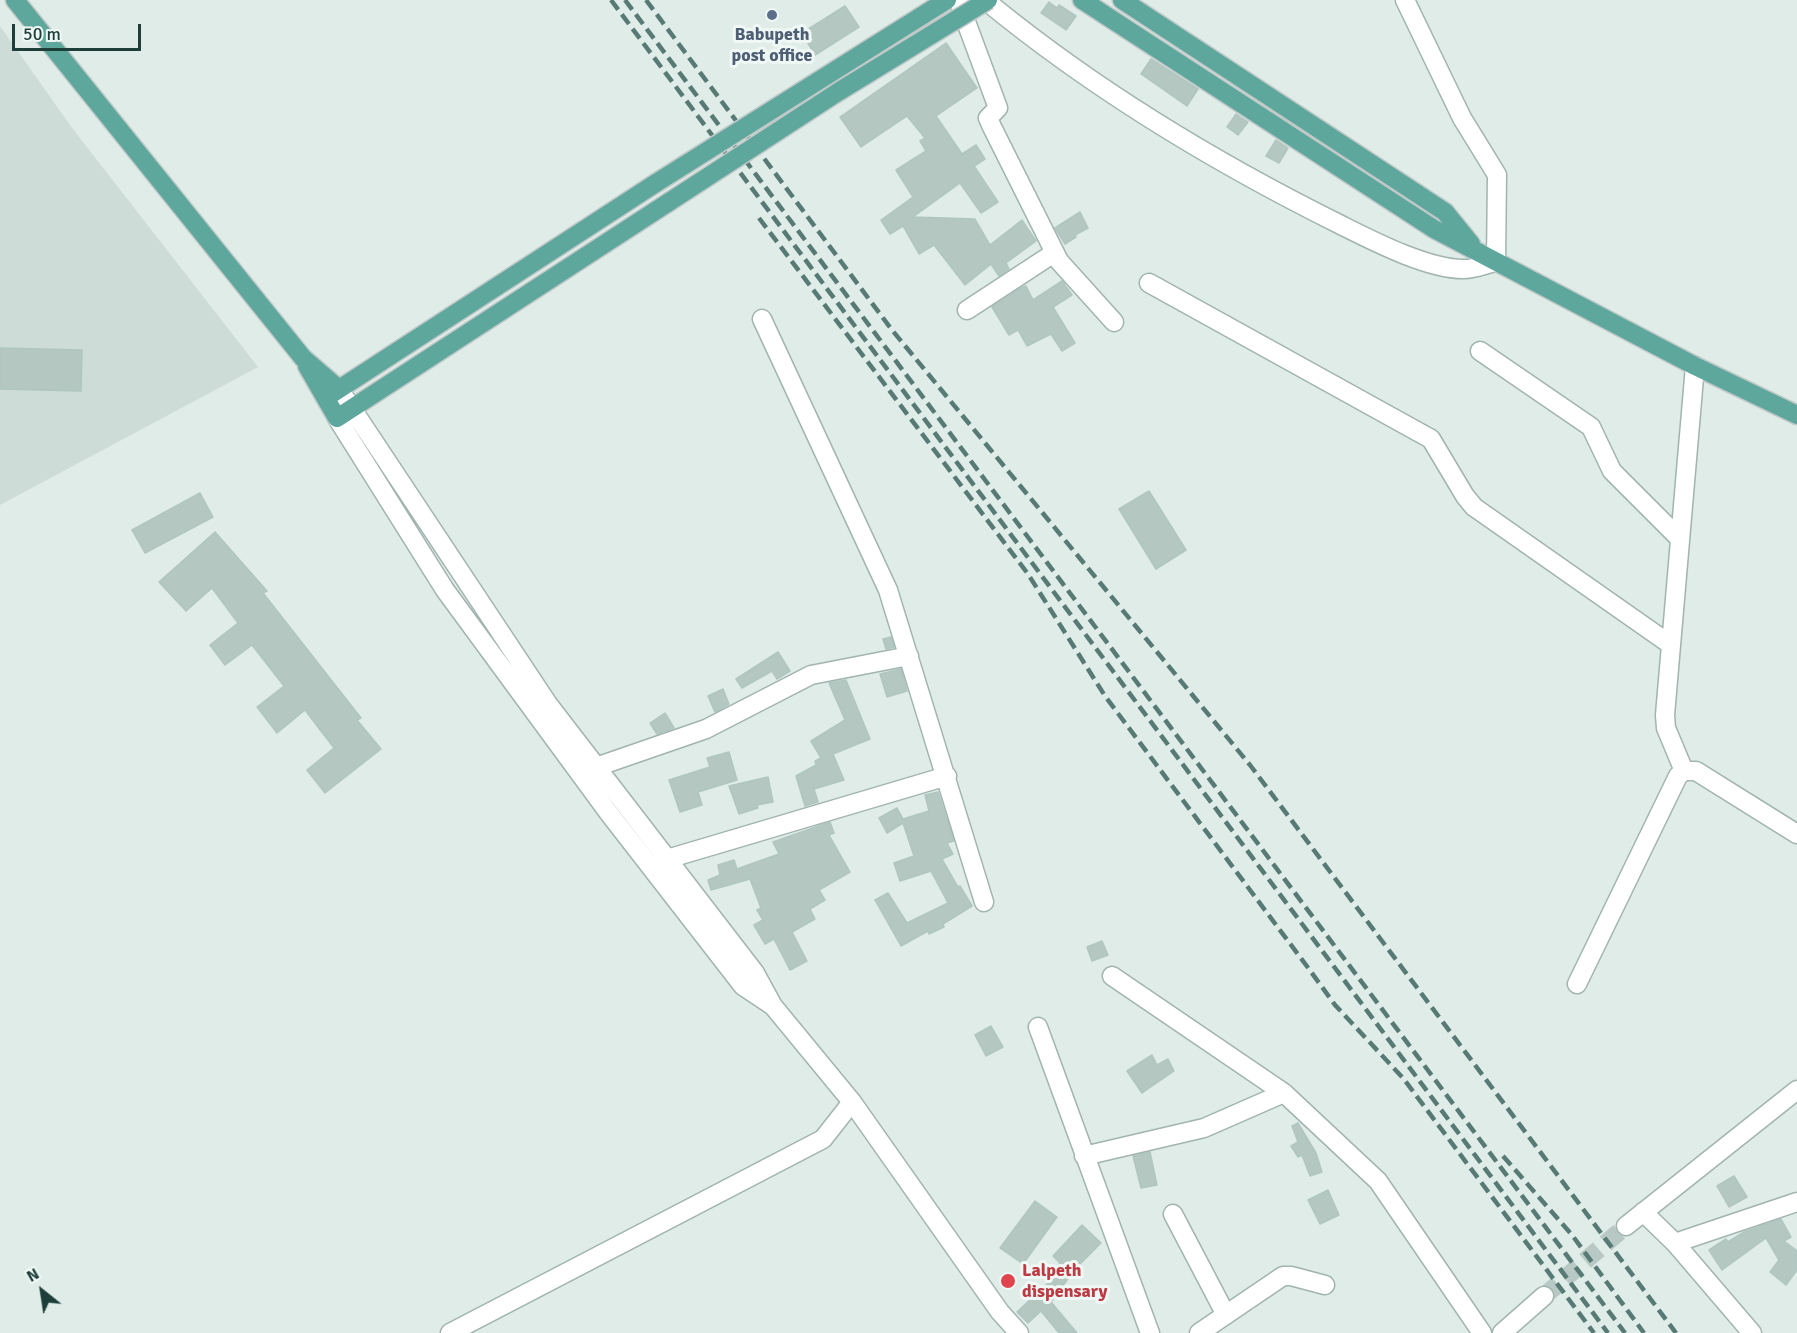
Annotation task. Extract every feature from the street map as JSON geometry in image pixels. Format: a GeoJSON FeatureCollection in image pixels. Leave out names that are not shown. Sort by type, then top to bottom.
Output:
{"type":"FeatureCollection","features":[{"type":"Feature","properties":{"kind":"main road"},"geometry":{"type":"LineString","coordinates":[[15,0],[303,358],[339,389]]}},
{"type":"Feature","properties":{"kind":"main road"},"geometry":{"type":"LineString","coordinates":[[324,400],[656,183],[947,0]]}},
{"type":"Feature","properties":{"kind":"main road"},"geometry":{"type":"LineString","coordinates":[[303,358],[324,400],[337,418],[838,92],[986,0]]}},
{"type":"Feature","properties":{"kind":"main road"},"geometry":{"type":"LineString","coordinates":[[1082,0],[1434,229],[1474,247],[1496,262],[1695,366],[1797,415]]}},
{"type":"Feature","properties":{"kind":"main road"},"geometry":{"type":"LineString","coordinates":[[1122,0],[1445,212],[1474,247]]}},
{"type":"Feature","properties":{"kind":"street"},"geometry":{"type":"LineString","coordinates":[[958,0],[998,108],[988,118],[1054,253],[1114,322]]}},
{"type":"Feature","properties":{"kind":"street"},"geometry":{"type":"LineString","coordinates":[[986,0],[1015,25],[1128,104],[1268,189],[1397,252],[1465,269],[1496,262],[1497,175],[1462,118],[1405,0]]}},
{"type":"Feature","properties":{"kind":"street"},"geometry":{"type":"LineString","coordinates":[[967,310],[1054,253]]}},
{"type":"Feature","properties":{"kind":"street"},"geometry":{"type":"LineString","coordinates":[[1149,283],[1431,439],[1474,507],[1671,645]]}},
{"type":"Feature","properties":{"kind":"street"},"geometry":{"type":"LineString","coordinates":[[762,319],[884,579],[947,776],[984,903]]}},
{"type":"Feature","properties":{"kind":"street"},"geometry":{"type":"LineString","coordinates":[[1480,351],[1591,428],[1612,471],[1680,539]]}},
{"type":"Feature","properties":{"kind":"street"},"geometry":{"type":"LineString","coordinates":[[1684,771],[1665,721],[1695,366]]}},
{"type":"Feature","properties":{"kind":"street"},"geometry":{"type":"LineString","coordinates":[[339,389],[548,704],[755,973],[773,1006],[852,1102],[1000,1312],[1018,1333]]}},
{"type":"Feature","properties":{"kind":"street"},"geometry":{"type":"LineString","coordinates":[[337,418],[445,590],[608,812],[742,987],[773,1006]]}},
{"type":"Feature","properties":{"kind":"street"},"geometry":{"type":"LineString","coordinates":[[596,767],[706,729],[811,675],[909,656]]}},
{"type":"Feature","properties":{"kind":"street"},"geometry":{"type":"LineString","coordinates":[[1577,984],[1678,776],[1684,771],[1696,771],[1797,834]]}},
{"type":"Feature","properties":{"kind":"street"},"geometry":{"type":"LineString","coordinates":[[668,859],[947,776]]}},
{"type":"Feature","properties":{"kind":"street"},"geometry":{"type":"LineString","coordinates":[[1112,976],[1284,1093],[1384,1187],[1482,1333]]}},
{"type":"Feature","properties":{"kind":"street"},"geometry":{"type":"LineString","coordinates":[[1038,1027],[1084,1156],[1141,1301],[1150,1333]]}},
{"type":"Feature","properties":{"kind":"street"},"geometry":{"type":"LineString","coordinates":[[1626,1226],[1797,1090]]}},
{"type":"Feature","properties":{"kind":"street"},"geometry":{"type":"LineString","coordinates":[[1084,1156],[1204,1128],[1284,1093]]}},
{"type":"Feature","properties":{"kind":"street"},"geometry":{"type":"LineString","coordinates":[[450,1333],[824,1139],[852,1102]]}},
{"type":"Feature","properties":{"kind":"street"},"geometry":{"type":"LineString","coordinates":[[1675,1243],[1797,1202]]}},
{"type":"Feature","properties":{"kind":"street"},"geometry":{"type":"LineString","coordinates":[[1643,1212],[1675,1243],[1752,1333]]}},
{"type":"Feature","properties":{"kind":"street"},"geometry":{"type":"LineString","coordinates":[[1173,1214],[1226,1315]]}},
{"type":"Feature","properties":{"kind":"street"},"geometry":{"type":"LineString","coordinates":[[1199,1333],[1283,1276],[1325,1285]]}},
{"type":"Feature","properties":{"kind":"street"},"geometry":{"type":"LineString","coordinates":[[1502,1333],[1544,1296]]}},
{"type":"Feature","properties":{"kind":"shaded area"},"geometry":{"type":"Polygon","coordinates":[[[0,26],[72,128],[258,367],[0,505],[0,26]]]}},
{"type":"Feature","properties":{"kind":"building"},"geometry":{"type":"Polygon","coordinates":[[[1049,2],[1057,8],[1059,5],[1076,16],[1066,30],[1041,13],[1049,2]]]}},
{"type":"Feature","properties":{"kind":"building"},"geometry":{"type":"Polygon","coordinates":[[[845,6],[859,27],[815,55],[802,33],[845,6]]]}},
{"type":"Feature","properties":{"kind":"building"},"geometry":{"type":"Polygon","coordinates":[[[946,43],[977,88],[936,116],[962,154],[976,145],[985,159],[974,166],[998,202],[981,213],[960,183],[913,217],[975,219],[990,245],[1022,220],[1036,241],[1006,263],[1009,269],[999,276],[991,264],[965,285],[934,245],[919,254],[903,226],[890,234],[881,220],[913,197],[896,170],[926,151],[920,141],[925,138],[907,116],[861,147],[840,117],[946,43]]]}},
{"type":"Feature","properties":{"kind":"building"},"geometry":{"type":"Polygon","coordinates":[[[1151,59],[1198,89],[1187,106],[1141,74],[1151,59]]]}},
{"type":"Feature","properties":{"kind":"building"},"geometry":{"type":"Polygon","coordinates":[[[1236,114],[1248,122],[1238,135],[1227,127],[1236,114]]]}},
{"type":"Feature","properties":{"kind":"building"},"geometry":{"type":"Polygon","coordinates":[[[1276,140],[1288,148],[1279,163],[1266,156],[1276,140]]]}},
{"type":"Feature","properties":{"kind":"building"},"geometry":{"type":"Polygon","coordinates":[[[1080,212],[1088,228],[1065,244],[1055,228],[1080,212]]]}},
{"type":"Feature","properties":{"kind":"building"},"geometry":{"type":"Polygon","coordinates":[[[1062,281],[1072,295],[1053,307],[1075,343],[1062,351],[1051,334],[1027,346],[1018,330],[1009,335],[992,307],[1026,286],[1033,300],[1062,281]]]}},
{"type":"Feature","properties":{"kind":"building"},"geometry":{"type":"Polygon","coordinates":[[[0,348],[82,350],[81,391],[0,389],[0,348]]]}},
{"type":"Feature","properties":{"kind":"building"},"geometry":{"type":"Polygon","coordinates":[[[1149,491],[1186,550],[1156,569],[1119,509],[1149,491]]]}},
{"type":"Feature","properties":{"kind":"building"},"geometry":{"type":"Polygon","coordinates":[[[200,493],[213,517],[145,553],[132,530],[200,493]]]}},
{"type":"Feature","properties":{"kind":"building"},"geometry":{"type":"Polygon","coordinates":[[[215,532],[267,591],[263,593],[361,718],[357,720],[381,749],[325,793],[307,770],[334,748],[305,710],[277,733],[257,707],[284,686],[252,645],[225,665],[210,645],[238,623],[212,588],[186,611],[159,582],[215,532]]]}},
{"type":"Feature","properties":{"kind":"building"},"geometry":{"type":"Polygon","coordinates":[[[891,637],[894,647],[886,649],[883,639],[891,637]]]}},
{"type":"Feature","properties":{"kind":"building"},"geometry":{"type":"Polygon","coordinates":[[[778,652],[790,671],[777,679],[772,671],[742,688],[736,679],[778,652]]]}},
{"type":"Feature","properties":{"kind":"building"},"geometry":{"type":"Polygon","coordinates":[[[901,669],[907,691],[887,697],[880,674],[901,669]]]}},
{"type":"Feature","properties":{"kind":"building"},"geometry":{"type":"Polygon","coordinates":[[[846,680],[870,739],[833,754],[844,780],[814,789],[818,802],[805,806],[796,776],[816,765],[815,761],[821,758],[811,741],[845,720],[829,683],[846,680]]]}},
{"type":"Feature","properties":{"kind":"building"},"geometry":{"type":"Polygon","coordinates":[[[723,689],[729,704],[715,712],[708,696],[723,689]]]}},
{"type":"Feature","properties":{"kind":"building"},"geometry":{"type":"Polygon","coordinates":[[[665,713],[674,728],[657,734],[650,723],[665,713]]]}},
{"type":"Feature","properties":{"kind":"building"},"geometry":{"type":"Polygon","coordinates":[[[729,752],[737,780],[698,792],[702,805],[680,812],[669,780],[710,767],[707,758],[729,752]]]}},
{"type":"Feature","properties":{"kind":"building"},"geometry":{"type":"Polygon","coordinates":[[[768,777],[773,802],[757,805],[758,808],[739,814],[729,786],[768,777]]]}},
{"type":"Feature","properties":{"kind":"building"},"geometry":{"type":"Polygon","coordinates":[[[938,792],[954,841],[947,843],[953,854],[942,859],[972,906],[943,924],[944,927],[929,934],[928,931],[901,946],[875,900],[888,893],[907,923],[948,903],[931,871],[900,881],[894,863],[914,856],[903,823],[887,833],[879,818],[897,808],[903,819],[929,811],[925,795],[938,792]]]}},
{"type":"Feature","properties":{"kind":"building"},"geometry":{"type":"Polygon","coordinates":[[[830,822],[834,833],[829,835],[850,872],[819,890],[825,900],[810,909],[815,919],[792,932],[807,961],[790,970],[774,939],[765,944],[754,925],[763,920],[757,910],[761,908],[750,879],[711,890],[708,880],[720,875],[718,865],[734,860],[737,869],[779,854],[773,842],[830,822]]]}},
{"type":"Feature","properties":{"kind":"building"},"geometry":{"type":"Polygon","coordinates":[[[1102,941],[1108,955],[1092,961],[1087,947],[1102,941]]]}},
{"type":"Feature","properties":{"kind":"building"},"geometry":{"type":"Polygon","coordinates":[[[991,1026],[1003,1047],[986,1056],[975,1035],[991,1026]]]}},
{"type":"Feature","properties":{"kind":"building"},"geometry":{"type":"Polygon","coordinates":[[[1152,1055],[1157,1065],[1168,1059],[1174,1071],[1142,1093],[1127,1071],[1152,1055]]]}},
{"type":"Feature","properties":{"kind":"building"},"geometry":{"type":"Polygon","coordinates":[[[1298,1123],[1316,1153],[1322,1172],[1310,1176],[1302,1155],[1298,1157],[1291,1146],[1298,1142],[1292,1126],[1298,1123]]]}},
{"type":"Feature","properties":{"kind":"building"},"geometry":{"type":"Polygon","coordinates":[[[1150,1152],[1157,1185],[1141,1188],[1133,1156],[1150,1152]]]}},
{"type":"Feature","properties":{"kind":"building"},"geometry":{"type":"Polygon","coordinates":[[[1734,1176],[1747,1197],[1729,1207],[1717,1186],[1734,1176]]]}},
{"type":"Feature","properties":{"kind":"building"},"geometry":{"type":"Polygon","coordinates":[[[1328,1190],[1339,1215],[1320,1224],[1308,1200],[1328,1190]]]}},
{"type":"Feature","properties":{"kind":"building"},"geometry":{"type":"Polygon","coordinates":[[[1035,1201],[1057,1217],[1023,1264],[1000,1248],[1035,1201]]]}},
{"type":"Feature","properties":{"kind":"building"},"geometry":{"type":"Polygon","coordinates":[[[1781,1219],[1791,1237],[1784,1241],[1797,1251],[1797,1270],[1786,1285],[1770,1272],[1779,1260],[1766,1238],[1722,1270],[1709,1250],[1726,1239],[1728,1242],[1744,1232],[1781,1219]]]}},
{"type":"Feature","properties":{"kind":"building"},"geometry":{"type":"Polygon","coordinates":[[[1082,1225],[1101,1243],[1075,1269],[1051,1302],[1077,1333],[1059,1333],[1041,1311],[1028,1323],[1017,1312],[1049,1282],[1046,1280],[1060,1263],[1053,1256],[1082,1225]]]}},
{"type":"Feature","properties":{"kind":"tunnel"},"geometry":{"type":"LineString","coordinates":[[1544,1296],[1626,1226]]}},
{"type":"Feature","properties":{"kind":"railway"},"geometry":{"type":"LineString","coordinates":[[611,0],[1608,1333]]}},
{"type":"Feature","properties":{"kind":"railway"},"geometry":{"type":"LineString","coordinates":[[625,0],[1625,1333]]}},
{"type":"Feature","properties":{"kind":"railway"},"geometry":{"type":"LineString","coordinates":[[646,0],[892,330],[1250,765],[1676,1333]]}},
{"type":"Feature","properties":{"kind":"railway"},"geometry":{"type":"LineString","coordinates":[[759,218],[1028,574],[1105,696],[1335,1005],[1403,1078],[1594,1333]]}},
{"type":"Feature","properties":{"kind":"railway"},"geometry":{"type":"LineString","coordinates":[[1503,1156],[1572,1235],[1644,1333]]}},
{"type":"Feature","properties":{"kind":"place","name":"Babupeth post office"},"geometry":{"type":"Point","coordinates":[772,15]}},
{"type":"Feature","properties":{"kind":"place","name":"Lalpeth dispensary"},"geometry":{"type":"Point","coordinates":[1008,1281]}}]}
